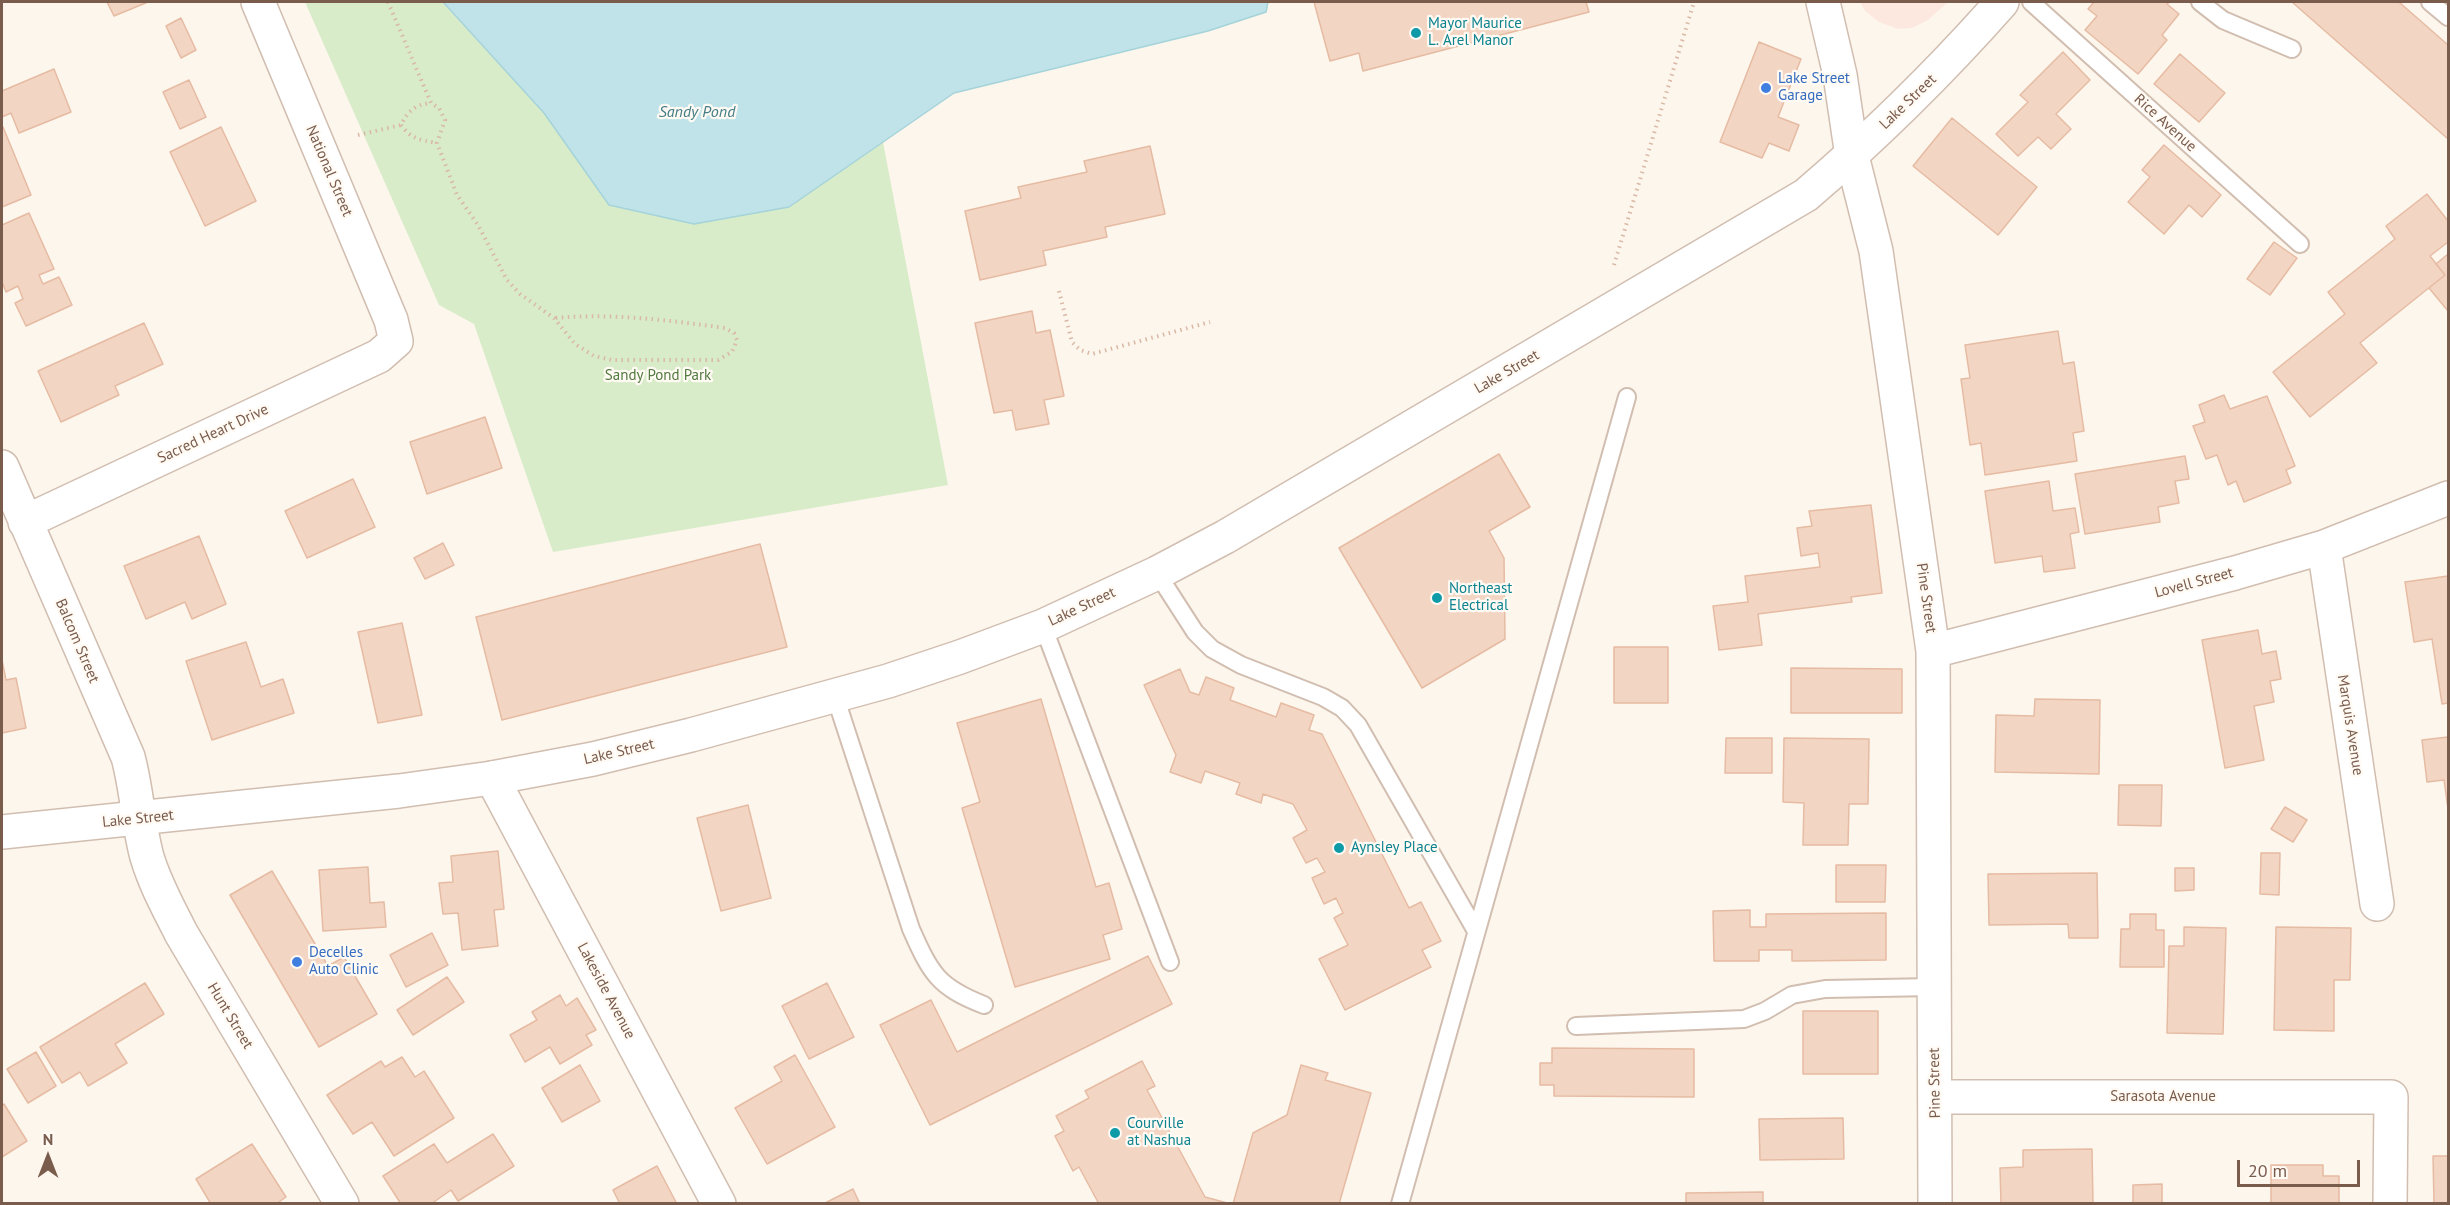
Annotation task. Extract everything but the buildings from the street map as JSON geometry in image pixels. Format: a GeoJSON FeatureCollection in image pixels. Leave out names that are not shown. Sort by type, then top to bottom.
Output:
{"type":"FeatureCollection","features":[{"type":"Feature","properties":{"kind":"street","name":"National Street"},"geometry":{"type":"LineString","coordinates":[[258,2],[391,320],[396,341]]}},
{"type":"Feature","properties":{"kind":"street","name":"Pine Street"},"geometry":{"type":"LineString","coordinates":[[1822,2],[1840,75],[1852,156],[1876,251],[1933,651],[1935,1203]]}},
{"type":"Feature","properties":{"kind":"street","name":"Lake Street"},"geometry":{"type":"LineString","coordinates":[[2,832],[399,791],[492,778],[593,759],[836,696],[960,657],[1043,626],[1157,573],[1283,504],[1797,201],[1852,156],[1942,69],[2002,2]]}},
{"type":"Feature","properties":{"kind":"street","name":"Sacred Heart Drive"},"geometry":{"type":"LineString","coordinates":[[25,522],[379,356],[396,341]]}},
{"type":"Feature","properties":{"kind":"street","name":"Balcom Street"},"geometry":{"type":"LineString","coordinates":[[2,467],[128,757],[134,778],[140,819]]}},
{"type":"Feature","properties":{"kind":"street","name":"Lovell Street"},"geometry":{"type":"LineString","coordinates":[[1933,651],[2235,573],[2324,547],[2448,498]]}},
{"type":"Feature","properties":{"kind":"street","name":"Marquis Avenue"},"geometry":{"type":"LineString","coordinates":[[2324,547],[2377,904]]}},
{"type":"Feature","properties":{"kind":"street","name":"Lakeside Avenue"},"geometry":{"type":"LineString","coordinates":[[492,778],[719,1203]]}},
{"type":"Feature","properties":{"kind":"street","name":"Hunt Street"},"geometry":{"type":"LineString","coordinates":[[140,819],[148,857],[158,887],[181,933],[342,1203]]}},
{"type":"Feature","properties":{"kind":"street","name":"Sarasota Avenue"},"geometry":{"type":"LineString","coordinates":[[1935,1097],[2391,1097],[2390,1203]]}},
{"type":"Feature","properties":{"kind":"lane","name":"Rice Avenue"},"geometry":{"type":"LineString","coordinates":[[2031,2],[2300,244]]}},
{"type":"Feature","properties":{"kind":"lane"},"geometry":{"type":"LineString","coordinates":[[2200,2],[2223,21],[2292,49]]}},
{"type":"Feature","properties":{"kind":"lane"},"geometry":{"type":"LineString","coordinates":[[2430,2],[2448,17]]}},
{"type":"Feature","properties":{"kind":"lane"},"geometry":{"type":"LineString","coordinates":[[1400,1203],[1627,397]]}},
{"type":"Feature","properties":{"kind":"lane"},"geometry":{"type":"LineString","coordinates":[[1157,573],[1195,632],[1212,649],[1241,665],[1323,697],[1342,708],[1358,725],[1476,931]]}},
{"type":"Feature","properties":{"kind":"lane"},"geometry":{"type":"LineString","coordinates":[[1043,626],[1170,962]]}},
{"type":"Feature","properties":{"kind":"lane"},"geometry":{"type":"LineString","coordinates":[[836,696],[911,929],[924,959],[940,980],[958,995],[984,1005]]}},
{"type":"Feature","properties":{"kind":"lane"},"geometry":{"type":"LineString","coordinates":[[1576,1026],[1744,1019],[1765,1011],[1792,995],[1825,989],[1934,987]]}},
{"type":"Feature","properties":{"kind":"path"},"geometry":{"type":"LineString","coordinates":[[388,2],[431,103],[439,108],[445,120],[437,143],[457,195],[478,225],[507,280],[520,294],[554,318],[575,344],[594,356],[612,360],[718,360],[732,352],[737,340],[734,333],[725,328],[664,320],[597,315],[554,318]]}},
{"type":"Feature","properties":{"kind":"path"},"geometry":{"type":"LineString","coordinates":[[1610,276],[1694,2]]}},
{"type":"Feature","properties":{"kind":"path"},"geometry":{"type":"LineString","coordinates":[[358,135],[401,124],[407,114],[418,105],[431,103]]}},
{"type":"Feature","properties":{"kind":"path"},"geometry":{"type":"LineString","coordinates":[[401,124],[408,135],[418,140],[437,143]]}},
{"type":"Feature","properties":{"kind":"path"},"geometry":{"type":"LineString","coordinates":[[1059,291],[1072,342],[1080,350],[1092,354],[1210,322]]}},
{"type":"Feature","properties":{"kind":"shaded area"},"geometry":{"type":"Polygon","coordinates":[[[1860,2],[1948,2],[1928,20],[1912,28],[1898,29],[1879,22],[1865,11],[1860,2]]]}},
{"type":"Feature","properties":{"kind":"green space","name":"Sandy Pond Park"},"geometry":{"type":"Polygon","coordinates":[[[305,2],[442,2],[544,113],[609,205],[694,224],[789,207],[883,142],[948,485],[553,552],[474,324],[439,305],[305,2]]]}},
{"type":"Feature","properties":{"kind":"water","name":"Sandy Pond"},"geometry":{"type":"Polygon","coordinates":[[[443,2],[1268,2],[1266,12],[1208,31],[954,93],[789,207],[694,224],[609,205],[544,113],[443,2]]]}},
{"type":"Feature","properties":{"kind":"place","name":"Mayor Maurice L. Arel Manor"},"geometry":{"type":"Point","coordinates":[1416,33]}},
{"type":"Feature","properties":{"kind":"place","name":"Lake Street Garage"},"geometry":{"type":"Point","coordinates":[1766,88]}},
{"type":"Feature","properties":{"kind":"place","name":"Northeast Electrical"},"geometry":{"type":"Point","coordinates":[1437,598]}},
{"type":"Feature","properties":{"kind":"place","name":"Aynsley Place"},"geometry":{"type":"Point","coordinates":[1339,848]}},
{"type":"Feature","properties":{"kind":"place","name":"Decelles Auto Clinic"},"geometry":{"type":"Point","coordinates":[297,962]}},
{"type":"Feature","properties":{"kind":"place","name":"Courville at Nashua"},"geometry":{"type":"Point","coordinates":[1115,1133]}}]}
